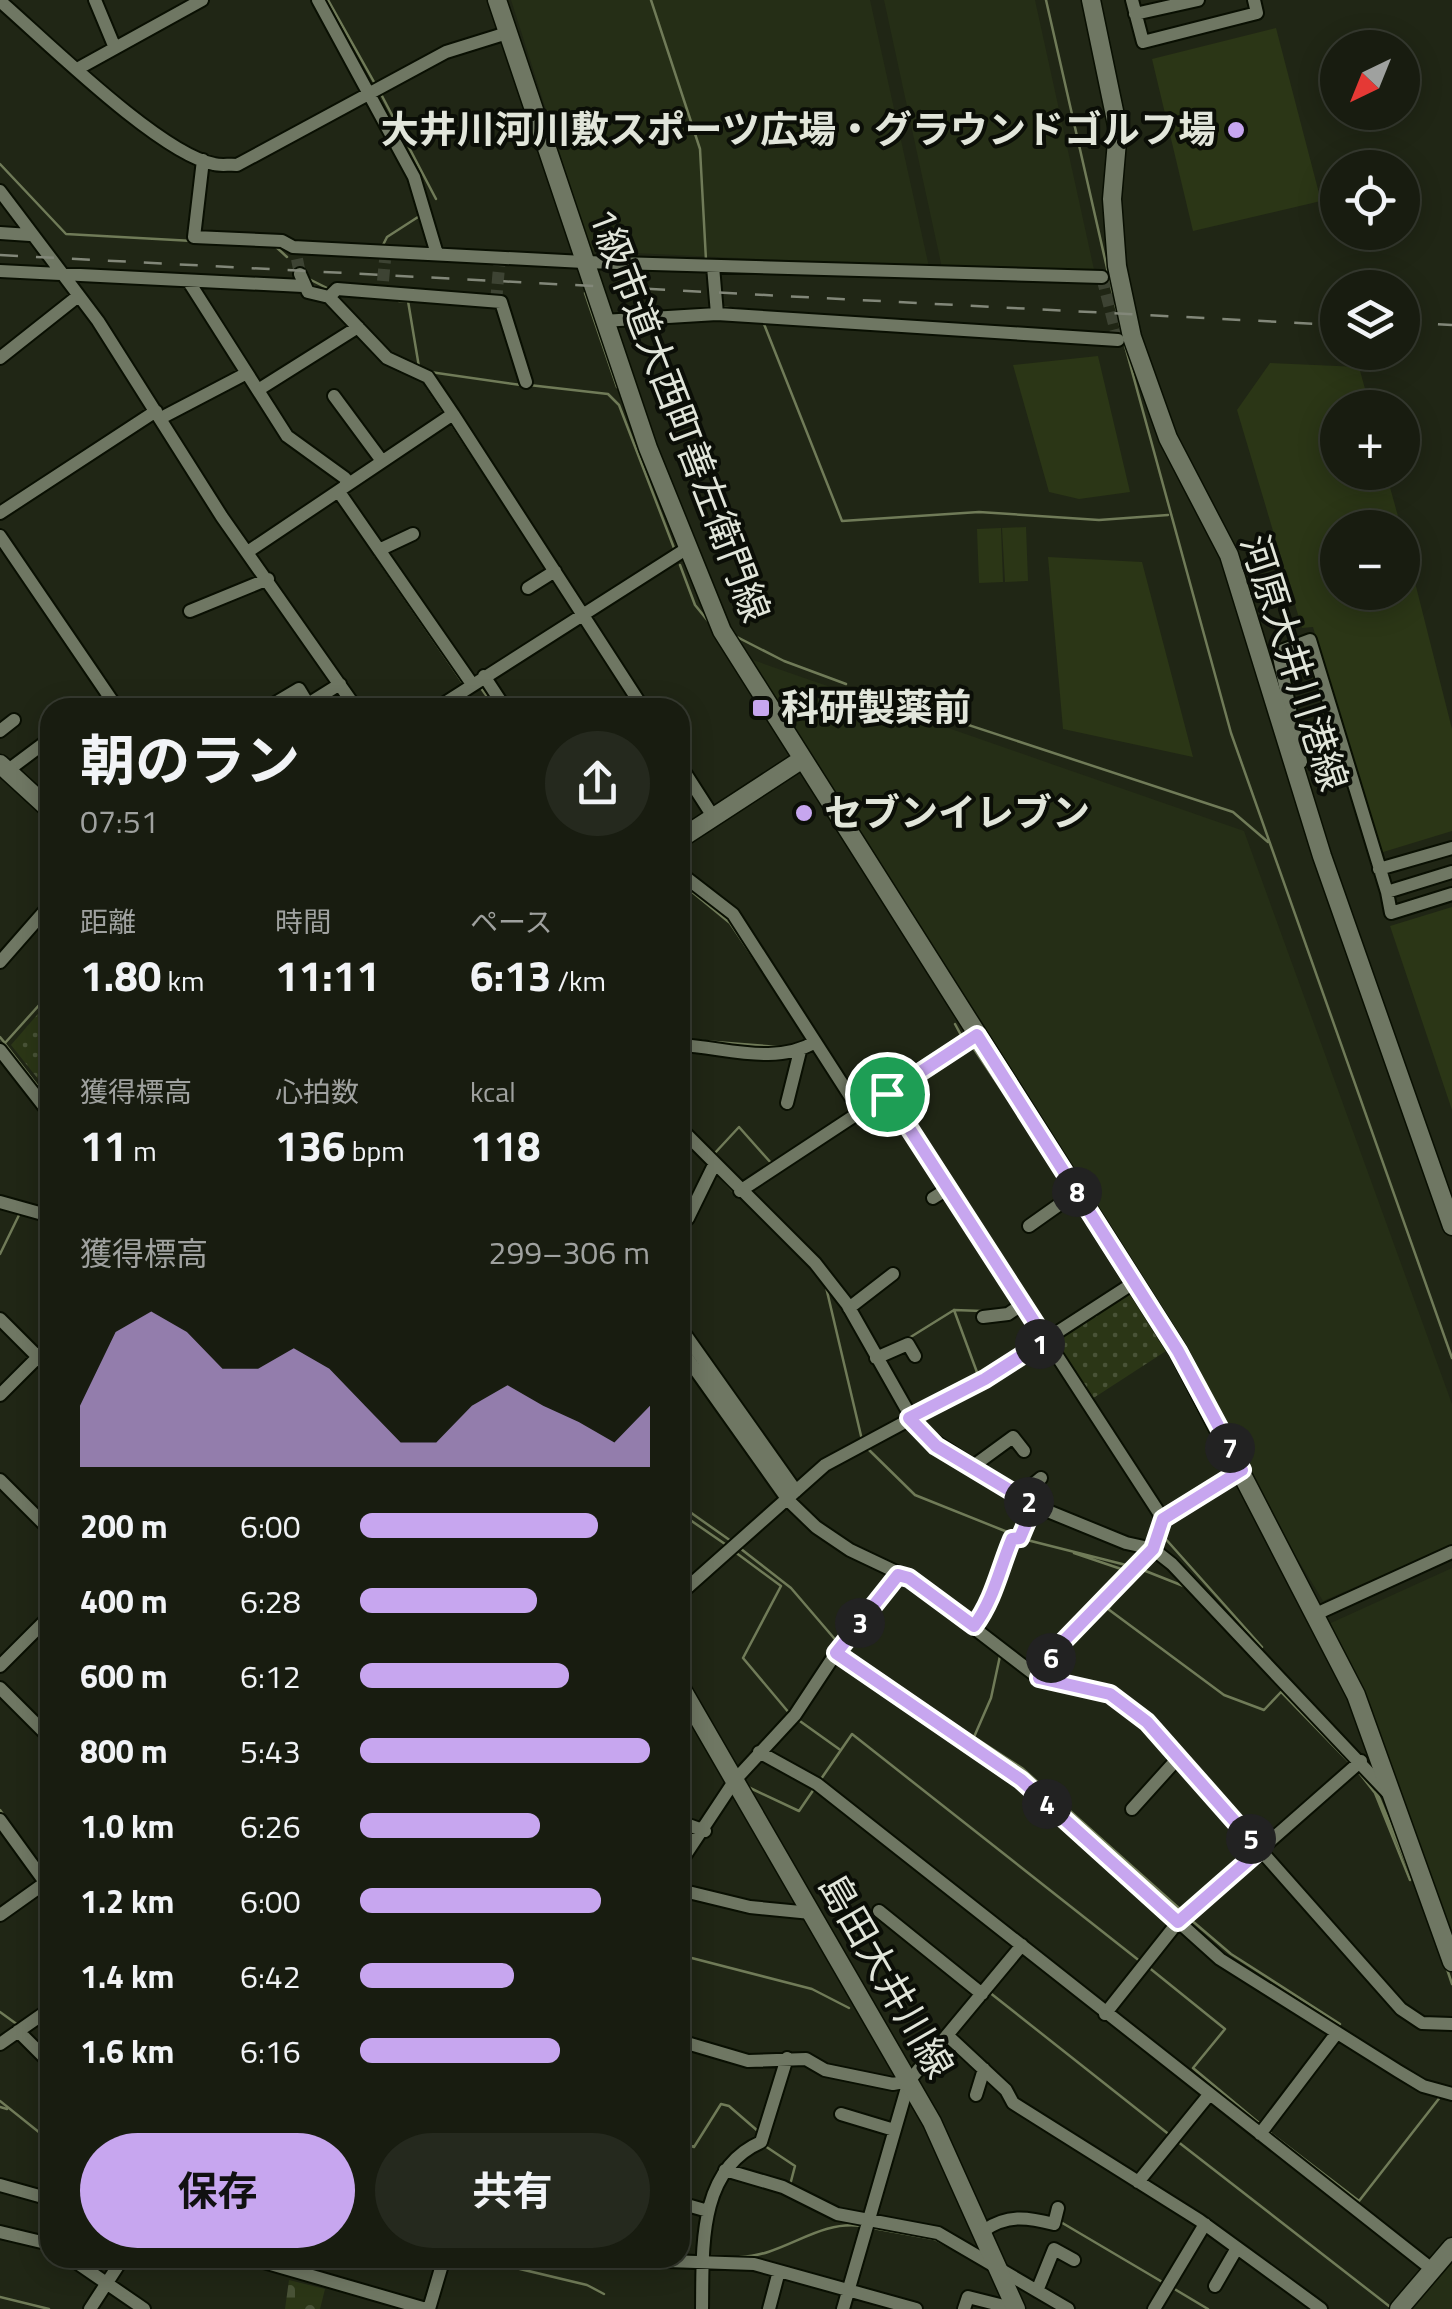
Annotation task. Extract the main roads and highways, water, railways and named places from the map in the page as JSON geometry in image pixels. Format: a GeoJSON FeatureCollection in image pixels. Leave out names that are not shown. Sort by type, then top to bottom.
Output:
{"type":"FeatureCollection","features":[{"type":"Feature","properties":{"kind":"waterway"},"geometry":{"type":"LineString","coordinates":[[328,0],[374,82]]}},
{"type":"Feature","properties":{"kind":"waterway"},"geometry":{"type":"LineString","coordinates":[[651,0],[700,149],[706,260]]}},
{"type":"Feature","properties":{"kind":"waterway"},"geometry":{"type":"LineString","coordinates":[[1046,0],[1122,334]]}},
{"type":"Feature","properties":{"kind":"waterway"},"geometry":{"type":"LineString","coordinates":[[382,96],[436,199]]}},
{"type":"Feature","properties":{"kind":"waterway"},"geometry":{"type":"LineString","coordinates":[[0,164],[66,234],[193,241]]}},
{"type":"Feature","properties":{"kind":"waterway"},"geometry":{"type":"LineString","coordinates":[[383,245],[387,237],[418,217]]}},
{"type":"Feature","properties":{"kind":"waterway"},"geometry":{"type":"LineString","coordinates":[[275,246],[287,257]]}},
{"type":"Feature","properties":{"kind":"waterway"},"geometry":{"type":"LineString","coordinates":[[305,277],[329,289]]}},
{"type":"Feature","properties":{"kind":"waterway"},"geometry":{"type":"LineString","coordinates":[[585,293],[617,387]]}},
{"type":"Feature","properties":{"kind":"waterway"},"geometry":{"type":"LineString","coordinates":[[399,301],[408,301],[419,367]]}},
{"type":"Feature","properties":{"kind":"waterway"},"geometry":{"type":"LineString","coordinates":[[720,307],[760,312]]}},
{"type":"Feature","properties":{"kind":"waterway"},"geometry":{"type":"LineString","coordinates":[[764,324],[842,521],[979,512],[1099,520],[1168,515]]}},
{"type":"Feature","properties":{"kind":"waterway"},"geometry":{"type":"LineString","coordinates":[[1124,342],[1231,733],[1452,1358]]}},
{"type":"Feature","properties":{"kind":"waterway"},"geometry":{"type":"LineString","coordinates":[[430,372],[521,385]]}},
{"type":"Feature","properties":{"kind":"waterway"},"geometry":{"type":"LineString","coordinates":[[529,385],[608,394],[619,405],[674,548]]}},
{"type":"Feature","properties":{"kind":"waterway"},"geometry":{"type":"LineString","coordinates":[[427,387],[445,414]]}},
{"type":"Feature","properties":{"kind":"waterway"},"geometry":{"type":"LineString","coordinates":[[449,420],[516,522]]}},
{"type":"Feature","properties":{"kind":"waterway"},"geometry":{"type":"LineString","coordinates":[[379,561],[465,686]]}},
{"type":"Feature","properties":{"kind":"waterway"},"geometry":{"type":"LineString","coordinates":[[680,565],[695,605],[708,621]]}},
{"type":"Feature","properties":{"kind":"waterway"},"geometry":{"type":"LineString","coordinates":[[737,637],[784,661],[846,684]]}},
{"type":"Feature","properties":{"kind":"waterway"},"geometry":{"type":"LineString","coordinates":[[102,675],[115,694]]}},
{"type":"Feature","properties":{"kind":"waterway"},"geometry":{"type":"LineString","coordinates":[[481,688],[488,698]]}},
{"type":"Feature","properties":{"kind":"waterway"},"geometry":{"type":"LineString","coordinates":[[865,691],[1233,812],[1268,842]]}},
{"type":"Feature","properties":{"kind":"waterway"},"geometry":{"type":"LineString","coordinates":[[690,890],[730,923],[757,963]]}},
{"type":"Feature","properties":{"kind":"waterway"},"geometry":{"type":"LineString","coordinates":[[0,1037],[5,1043],[40,1004]]}},
{"type":"Feature","properties":{"kind":"waterway"},"geometry":{"type":"LineString","coordinates":[[955,1024],[962,1037]]}},
{"type":"Feature","properties":{"kind":"waterway"},"geometry":{"type":"LineString","coordinates":[[702,1041],[779,1047]]}},
{"type":"Feature","properties":{"kind":"waterway"},"geometry":{"type":"LineString","coordinates":[[5,1044],[40,1089]]}},
{"type":"Feature","properties":{"kind":"waterway"},"geometry":{"type":"LineString","coordinates":[[972,1046],[1018,1114]]}},
{"type":"Feature","properties":{"kind":"waterway"},"geometry":{"type":"LineString","coordinates":[[898,1097],[969,1048]]}},
{"type":"Feature","properties":{"kind":"waterway"},"geometry":{"type":"LineString","coordinates":[[887,1104],[928,1168]]}},
{"type":"Feature","properties":{"kind":"waterway"},"geometry":{"type":"LineString","coordinates":[[714,1154],[739,1127],[772,1164]]}},
{"type":"Feature","properties":{"kind":"waterway"},"geometry":{"type":"LineString","coordinates":[[715,1172],[734,1192]]}},
{"type":"Feature","properties":{"kind":"waterway"},"geometry":{"type":"LineString","coordinates":[[769,1208],[835,1279]]}},
{"type":"Feature","properties":{"kind":"waterway"},"geometry":{"type":"LineString","coordinates":[[0,1254],[20,1213]]}},
{"type":"Feature","properties":{"kind":"waterway"},"geometry":{"type":"LineString","coordinates":[[826,1287],[862,1440]]}},
{"type":"Feature","properties":{"kind":"waterway"},"geometry":{"type":"LineString","coordinates":[[909,1338],[954,1310]]}},
{"type":"Feature","properties":{"kind":"waterway"},"geometry":{"type":"LineString","coordinates":[[978,1375],[954,1310],[982,1311]]}},
{"type":"Feature","properties":{"kind":"waterway"},"geometry":{"type":"LineString","coordinates":[[1027,1322],[1038,1341]]}},
{"type":"Feature","properties":{"kind":"waterway"},"geometry":{"type":"LineString","coordinates":[[866,1447],[915,1495],[1010,1533]]}},
{"type":"Feature","properties":{"kind":"waterway"},"geometry":{"type":"LineString","coordinates":[[690,1512],[731,1541]]}},
{"type":"Feature","properties":{"kind":"waterway"},"geometry":{"type":"LineString","coordinates":[[690,1520],[725,1544]]}},
{"type":"Feature","properties":{"kind":"waterway"},"geometry":{"type":"LineString","coordinates":[[1163,1536],[1262,1647]]}},
{"type":"Feature","properties":{"kind":"waterway"},"geometry":{"type":"LineString","coordinates":[[1027,1540],[1130,1566]]}},
{"type":"Feature","properties":{"kind":"waterway"},"geometry":{"type":"LineString","coordinates":[[741,1549],[791,1588],[839,1644]]}},
{"type":"Feature","properties":{"kind":"waterway"},"geometry":{"type":"LineString","coordinates":[[735,1552],[781,1586],[743,1658],[790,1714]]}},
{"type":"Feature","properties":{"kind":"waterway"},"geometry":{"type":"LineString","coordinates":[[1074,1553],[1127,1571]]}},
{"type":"Feature","properties":{"kind":"waterway"},"geometry":{"type":"LineString","coordinates":[[1143,1570],[1186,1587]]}},
{"type":"Feature","properties":{"kind":"waterway"},"geometry":{"type":"LineString","coordinates":[[1132,1577],[1108,1609],[1224,1695],[1264,1710],[1281,1692],[1351,1764]]}},
{"type":"Feature","properties":{"kind":"waterway"},"geometry":{"type":"LineString","coordinates":[[940,1594],[974,1618]]}},
{"type":"Feature","properties":{"kind":"waterway"},"geometry":{"type":"LineString","coordinates":[[1000,1656],[991,1698],[974,1737],[1022,1768],[1181,1910]]}},
{"type":"Feature","properties":{"kind":"waterway"},"geometry":{"type":"LineString","coordinates":[[797,1719],[839,1749]]}},
{"type":"Feature","properties":{"kind":"waterway"},"geometry":{"type":"LineString","coordinates":[[821,1779],[852,1734],[1141,1962]]}},
{"type":"Feature","properties":{"kind":"waterway"},"geometry":{"type":"LineString","coordinates":[[1357,1770],[1375,1793],[1410,1880]]}},
{"type":"Feature","properties":{"kind":"waterway"},"geometry":{"type":"LineString","coordinates":[[748,1787],[799,1811],[814,1789]]}},
{"type":"Feature","properties":{"kind":"waterway"},"geometry":{"type":"LineString","coordinates":[[1376,1790],[1413,1879]]}},
{"type":"Feature","properties":{"kind":"waterway"},"geometry":{"type":"LineString","coordinates":[[0,1810],[5,1817]]}},
{"type":"Feature","properties":{"kind":"waterway"},"geometry":{"type":"LineString","coordinates":[[1190,1919],[1231,1954],[1340,2024]]}},
{"type":"Feature","properties":{"kind":"waterway"},"geometry":{"type":"LineString","coordinates":[[690,1958],[812,1989],[849,2008]]}},
{"type":"Feature","properties":{"kind":"waterway"},"geometry":{"type":"LineString","coordinates":[[1147,1966],[1225,2029],[1193,2068],[1259,2123]]}},
{"type":"Feature","properties":{"kind":"waterway"},"geometry":{"type":"LineString","coordinates":[[1446,1966],[1452,1984]]}},
{"type":"Feature","properties":{"kind":"waterway"},"geometry":{"type":"LineString","coordinates":[[989,1992],[1171,2136]]}},
{"type":"Feature","properties":{"kind":"waterway"},"geometry":{"type":"LineString","coordinates":[[0,2012],[18,2025]]}},
{"type":"Feature","properties":{"kind":"waterway"},"geometry":{"type":"LineString","coordinates":[[1269,2132],[1359,2201],[1441,2096]]}},
{"type":"Feature","properties":{"kind":"waterway"},"geometry":{"type":"LineString","coordinates":[[0,2101],[40,2133]]}},
{"type":"Feature","properties":{"kind":"waterway"},"geometry":{"type":"LineString","coordinates":[[690,2146],[694,2147],[721,2104],[729,2106],[759,2132]]}},
{"type":"Feature","properties":{"kind":"waterway"},"geometry":{"type":"LineString","coordinates":[[0,2107],[7,2109]]}},
{"type":"Feature","properties":{"kind":"waterway"},"geometry":{"type":"LineString","coordinates":[[1177,2141],[1389,2306]]}},
{"type":"Feature","properties":{"kind":"waterway"},"geometry":{"type":"LineString","coordinates":[[765,2146],[795,2166],[790,2185]]}},
{"type":"Feature","properties":{"kind":"waterway"},"geometry":{"type":"LineString","coordinates":[[1059,2221],[1164,2283]]}},
{"type":"Feature","properties":{"kind":"waterway"},"geometry":{"type":"LineString","coordinates":[[740,2257],[771,2251],[830,2228],[861,2226]]}},
{"type":"Feature","properties":{"kind":"waterway"},"geometry":{"type":"LineString","coordinates":[[873,2228],[934,2239],[961,2253]]}},
{"type":"Feature","properties":{"kind":"waterway"},"geometry":{"type":"LineString","coordinates":[[516,2268],[587,2285],[604,2294]]}},
{"type":"Feature","properties":{"kind":"waterway"},"geometry":{"type":"LineString","coordinates":[[1171,2287],[1208,2309]]}},
{"type":"Feature","properties":{"kind":"waterway"},"geometry":{"type":"LineString","coordinates":[[0,2297],[49,2309]]}},
{"type":"Feature","properties":{"kind":"tunnel"},"geometry":{"type":"LineString","coordinates":[[496,302],[500,256]]}},
{"type":"Feature","properties":{"kind":"tunnel"},"geometry":{"type":"LineString","coordinates":[[297,259],[300,274]]}},
{"type":"Feature","properties":{"kind":"tunnel"},"geometry":{"type":"LineString","coordinates":[[383,281],[385,260]]}},
{"type":"Feature","properties":{"kind":"tunnel"},"geometry":{"type":"LineString","coordinates":[[1102,277],[1118,340]]}},
{"type":"Feature","properties":{"kind":"railway"},"geometry":{"type":"LineString","coordinates":[[0,255],[1320,324]]}},
{"type":"Feature","properties":{"kind":"railway"},"geometry":{"type":"LineString","coordinates":[[1420,323],[1452,325]]}},
{"type":"Feature","properties":{"kind":"place","name":"大井川河川敷スポーツ広場・グラウンドゴルフ場"},"geometry":{"type":"Point","coordinates":[1236,130]}},
{"type":"Feature","properties":{"kind":"place","name":"科研製薬前"},"geometry":{"type":"Point","coordinates":[761,708]}},
{"type":"Feature","properties":{"kind":"place","name":"セブンイレブン"},"geometry":{"type":"Point","coordinates":[804,813]}}]}
